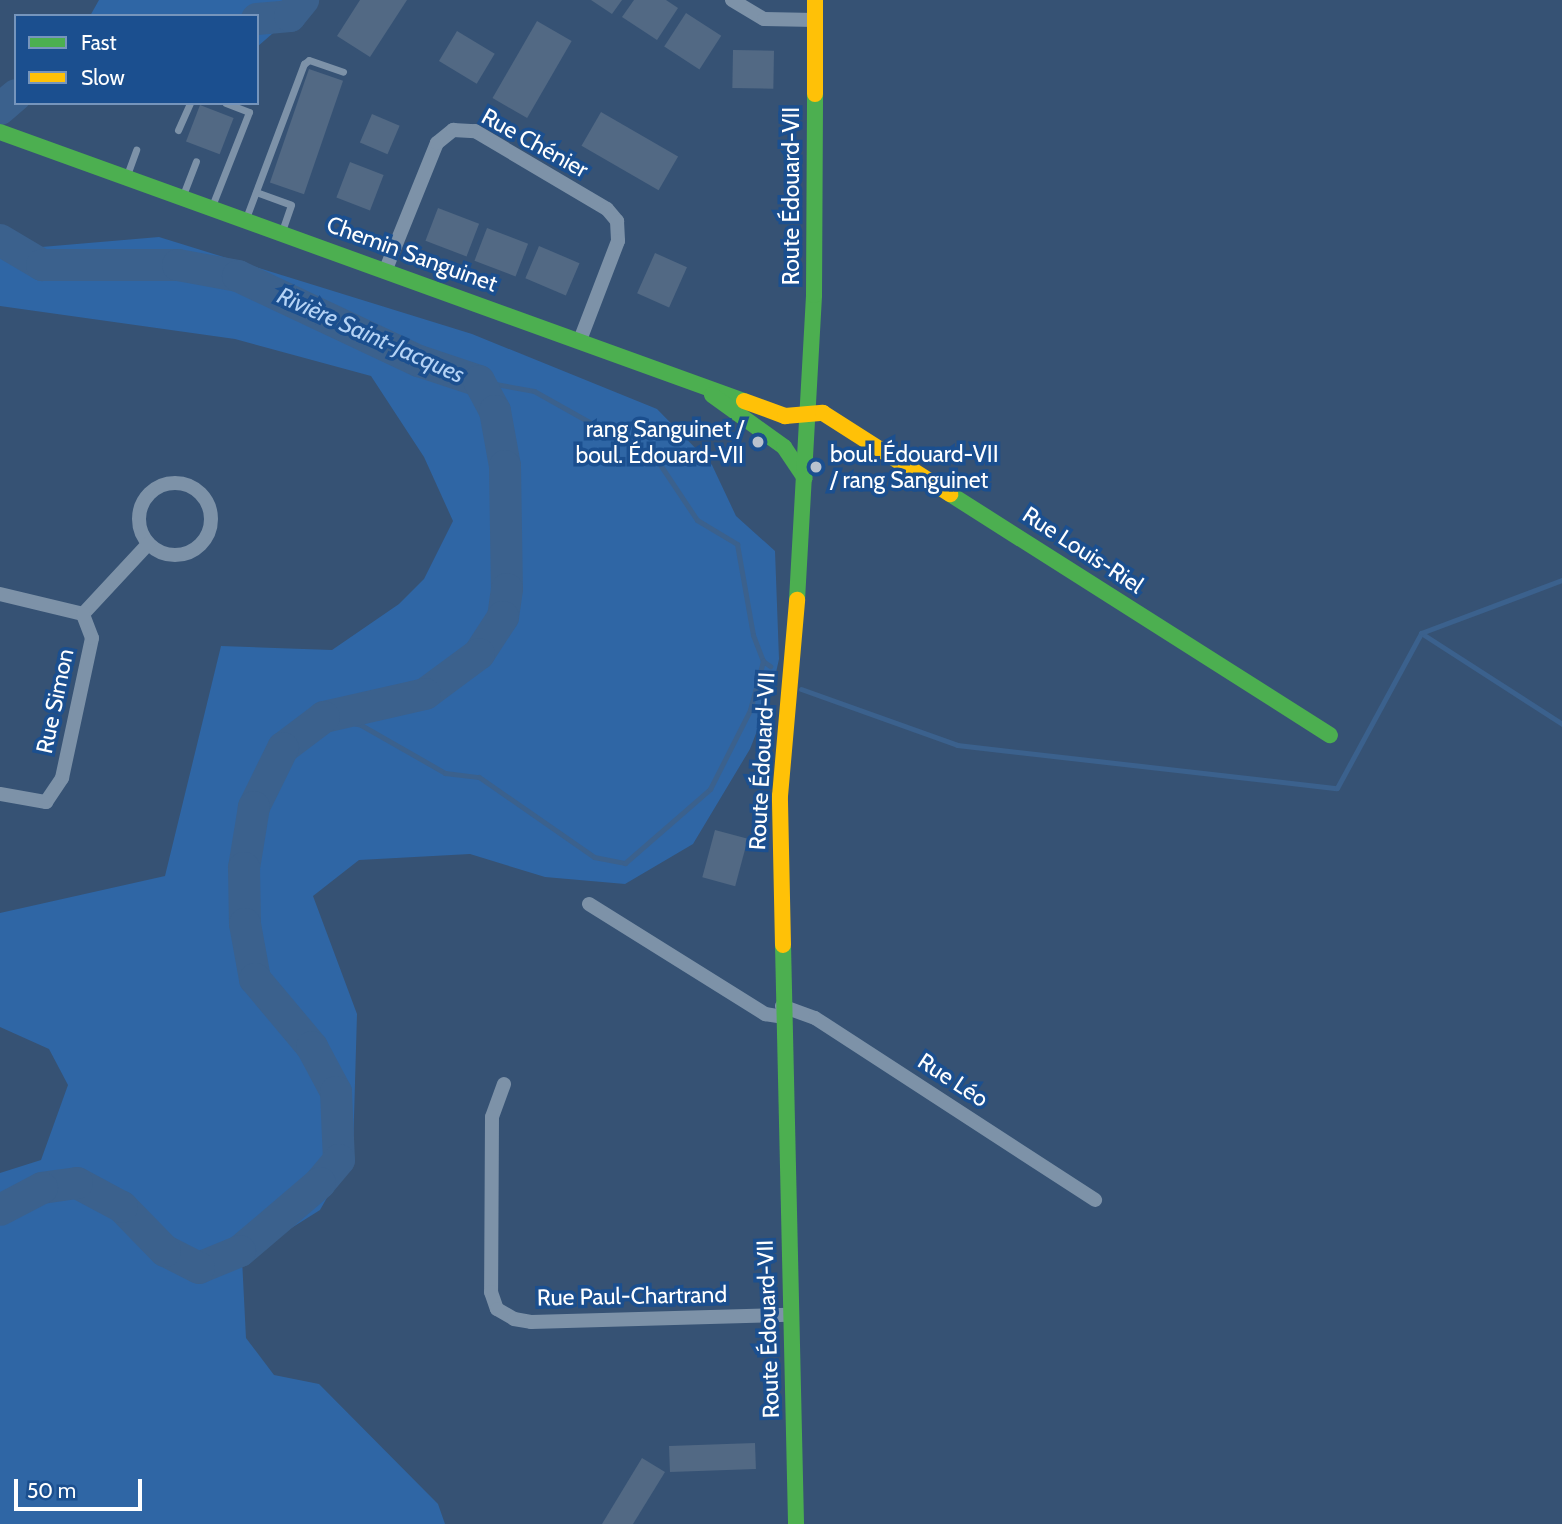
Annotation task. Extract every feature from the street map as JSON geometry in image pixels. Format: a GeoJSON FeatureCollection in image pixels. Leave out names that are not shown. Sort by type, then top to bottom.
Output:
{"type":"FeatureCollection","features":[{"type":"Feature","properties":{"kind":"street"},"geometry":{"type":"LineString","coordinates":[[732,0],[764,19],[815,20]]}},
{"type":"Feature","properties":{"kind":"street","name":"Route Édouard-VII"},"geometry":{"type":"LineString","coordinates":[[796,1524],[782,1012],[781,755],[805,478],[814,295],[815,0]]}},
{"type":"Feature","properties":{"kind":"street","name":"Rue Chénier"},"geometry":{"type":"LineString","coordinates":[[386,270],[437,143],[453,130],[475,131],[607,209],[617,221],[618,241],[580,340]]}},
{"type":"Feature","properties":{"kind":"street","name":"Chemin Sanguinet"},"geometry":{"type":"LineString","coordinates":[[0,132],[183,195],[785,416],[807,416]]}},
{"type":"Feature","properties":{"kind":"street"},"geometry":{"type":"LineString","coordinates":[[701,385],[784,447],[805,478]]}},
{"type":"Feature","properties":{"kind":"street","name":"Rue Louis-Riel"},"geometry":{"type":"LineString","coordinates":[[807,416],[823,413],[842,423],[1330,735]]}},
{"type":"Feature","properties":{"kind":"street"},"geometry":{"type":"LineString","coordinates":[[174,483],[186,484],[205,499],[211,521],[208,533],[193,551],[169,555],[148,544],[138,522],[139,510],[152,491],[174,483]]}},
{"type":"Feature","properties":{"kind":"street"},"geometry":{"type":"LineString","coordinates":[[0,594],[83,614],[148,544]]}},
{"type":"Feature","properties":{"kind":"street","name":"Rue Simon"},"geometry":{"type":"LineString","coordinates":[[0,794],[46,802],[62,778],[92,638],[83,614]]}},
{"type":"Feature","properties":{"kind":"street","name":"Rue Léo"},"geometry":{"type":"LineString","coordinates":[[589,904],[765,1014],[782,1012],[815,1018],[1095,1200]]}},
{"type":"Feature","properties":{"kind":"street","name":"Rue Paul-Chartrand"},"geometry":{"type":"LineString","coordinates":[[504,1084],[492,1117],[491,1292],[497,1309],[514,1320],[531,1322],[789,1315]]}},
{"type":"Feature","properties":{"kind":"lane"},"geometry":{"type":"LineString","coordinates":[[246,218],[305,62],[343,72]]}},
{"type":"Feature","properties":{"kind":"lane"},"geometry":{"type":"LineString","coordinates":[[178,130],[189,105]]}},
{"type":"Feature","properties":{"kind":"lane"},"geometry":{"type":"LineString","coordinates":[[212,206],[249,112],[231,105]]}},
{"type":"Feature","properties":{"kind":"lane"},"geometry":{"type":"LineString","coordinates":[[127,175],[136,150]]}},
{"type":"Feature","properties":{"kind":"lane"},"geometry":{"type":"LineString","coordinates":[[183,195],[196,161]]}},
{"type":"Feature","properties":{"kind":"lane"},"geometry":{"type":"LineString","coordinates":[[256,192],[291,205],[282,231]]}},
{"type":"Feature","properties":{"kind":"shaded area"},"geometry":{"type":"Polygon","coordinates":[[[99,0],[311,0],[259,45],[259,14],[91,14],[99,0]]]}},
{"type":"Feature","properties":{"kind":"shaded area"},"geometry":{"type":"Polygon","coordinates":[[[159,237],[472,334],[657,409],[712,465],[736,516],[775,551],[779,659],[771,695],[750,749],[693,844],[625,884],[545,877],[470,854],[359,860],[313,896],[357,1014],[353,1152],[320,1210],[242,1259],[246,1338],[274,1375],[319,1384],[438,1504],[445,1524],[0,1524],[0,1173],[41,1160],[68,1085],[49,1049],[0,1027],[0,913],[165,876],[221,646],[332,650],[399,604],[424,579],[453,521],[424,457],[371,376],[235,339],[0,306],[0,255],[18,249],[159,237]]]}},
{"type":"Feature","properties":{"kind":"building"},"geometry":{"type":"Polygon","coordinates":[[[360,0],[407,0],[370,57],[337,36],[360,0]]]}},
{"type":"Feature","properties":{"kind":"building"},"geometry":{"type":"Polygon","coordinates":[[[591,0],[622,0],[612,14],[591,0]]]}},
{"type":"Feature","properties":{"kind":"building"},"geometry":{"type":"Polygon","coordinates":[[[634,0],[666,0],[678,8],[657,40],[622,17],[634,0]]]}},
{"type":"Feature","properties":{"kind":"building"},"geometry":{"type":"Polygon","coordinates":[[[686,13],[721,36],[699,69],[664,47],[686,13]]]}},
{"type":"Feature","properties":{"kind":"building"},"geometry":{"type":"Polygon","coordinates":[[[537,21],[572,41],[527,118],[492,98],[537,21]]]}},
{"type":"Feature","properties":{"kind":"building"},"geometry":{"type":"Polygon","coordinates":[[[457,31],[495,54],[477,84],[439,61],[457,31]]]}},
{"type":"Feature","properties":{"kind":"building"},"geometry":{"type":"Polygon","coordinates":[[[733,50],[774,51],[773,89],[732,88],[733,50]]]}},
{"type":"Feature","properties":{"kind":"building"},"geometry":{"type":"Polygon","coordinates":[[[309,69],[343,81],[304,194],[270,182],[309,69]]]}},
{"type":"Feature","properties":{"kind":"building"},"geometry":{"type":"Polygon","coordinates":[[[200,105],[234,118],[220,154],[186,141],[200,105]]]}},
{"type":"Feature","properties":{"kind":"building"},"geometry":{"type":"Polygon","coordinates":[[[601,112],[678,156],[659,190],[582,146],[601,112]]]}},
{"type":"Feature","properties":{"kind":"building"},"geometry":{"type":"Polygon","coordinates":[[[372,114],[400,126],[388,154],[360,143],[372,114]]]}},
{"type":"Feature","properties":{"kind":"building"},"geometry":{"type":"Polygon","coordinates":[[[350,162],[384,175],[370,210],[336,197],[350,162]]]}},
{"type":"Feature","properties":{"kind":"building"},"geometry":{"type":"Polygon","coordinates":[[[438,208],[479,224],[467,256],[425,241],[438,208]]]}},
{"type":"Feature","properties":{"kind":"building"},"geometry":{"type":"Polygon","coordinates":[[[487,228],[528,244],[516,276],[474,261],[487,228]]]}},
{"type":"Feature","properties":{"kind":"building"},"geometry":{"type":"Polygon","coordinates":[[[539,246],[580,263],[566,295],[525,278],[539,246]]]}},
{"type":"Feature","properties":{"kind":"building"},"geometry":{"type":"Polygon","coordinates":[[[655,253],[687,267],[669,307],[637,293],[655,253]]]}},
{"type":"Feature","properties":{"kind":"building"},"geometry":{"type":"Polygon","coordinates":[[[715,830],[748,839],[735,886],[702,877],[715,830]]]}},
{"type":"Feature","properties":{"kind":"building"},"geometry":{"type":"Polygon","coordinates":[[[755,1443],[756,1469],[670,1472],[669,1446],[755,1443]]]}},
{"type":"Feature","properties":{"kind":"building"},"geometry":{"type":"Polygon","coordinates":[[[642,1458],[665,1472],[633,1524],[602,1524],[642,1458]]]}},
{"type":"Feature","properties":{"kind":"waterway","name":"Rivière Saint-Jacques"},"geometry":{"type":"LineString","coordinates":[[259,19],[290,16],[303,0]]}},
{"type":"Feature","properties":{"kind":"waterway","name":"Rivière Saint-Jacques"},"geometry":{"type":"LineString","coordinates":[[0,109],[14,97]]}},
{"type":"Feature","properties":{"kind":"waterway","name":"Rivière Saint-Jacques"},"geometry":{"type":"LineString","coordinates":[[0,240],[42,265],[178,265],[238,276],[419,361],[479,381],[495,411],[505,466],[507,589],[503,617],[479,654],[425,694],[324,717],[283,748],[254,807],[244,868],[245,924],[255,979],[312,1047],[336,1092],[339,1160],[320,1183],[240,1251],[199,1268],[165,1251],[122,1207],[77,1183],[42,1188],[0,1210]]}},
{"type":"Feature","properties":{"kind":"waterway"},"geometry":{"type":"LineString","coordinates":[[479,381],[534,391],[657,460],[697,520],[737,544],[753,635],[763,661],[770,666]]}},
{"type":"Feature","properties":{"kind":"waterway"},"geometry":{"type":"LineString","coordinates":[[801,689],[957,745],[1337,788],[1421,633],[1562,580]]}},
{"type":"Feature","properties":{"kind":"waterway"},"geometry":{"type":"LineString","coordinates":[[1421,633],[1562,724]]}},
{"type":"Feature","properties":{"kind":"waterway"},"geometry":{"type":"LineString","coordinates":[[324,717],[361,725],[445,773],[479,777],[594,857],[625,863],[710,789],[750,710],[763,661]]}},
{"type":"Feature","properties":{"kind":"traffic: fast"},"geometry":{"type":"LineString","coordinates":[[797,600],[814,295],[815,94]]}},
{"type":"Feature","properties":{"kind":"traffic: fast"},"geometry":{"type":"LineString","coordinates":[[0,132],[744,401]]}},
{"type":"Feature","properties":{"kind":"traffic: fast"},"geometry":{"type":"LineString","coordinates":[[712,395],[784,447],[805,478]]}},
{"type":"Feature","properties":{"kind":"traffic: fast"},"geometry":{"type":"LineString","coordinates":[[950,494],[1330,735]]}},
{"type":"Feature","properties":{"kind":"traffic: fast"},"geometry":{"type":"LineString","coordinates":[[783,945],[796,1524]]}},
{"type":"Feature","properties":{"kind":"traffic: slow"},"geometry":{"type":"LineString","coordinates":[[815,0],[815,94]]}},
{"type":"Feature","properties":{"kind":"traffic: slow"},"geometry":{"type":"LineString","coordinates":[[744,401],[785,416],[823,413],[950,494]]}},
{"type":"Feature","properties":{"kind":"traffic: slow"},"geometry":{"type":"LineString","coordinates":[[783,945],[780,796],[797,600]]}},
{"type":"Feature","properties":{"kind":"place","name":"rang Sanguinet / boul. Édouard-VII"},"geometry":{"type":"Point","coordinates":[758,442]}},
{"type":"Feature","properties":{"kind":"place","name":"boul. Édouard-VII / rang Sanguinet"},"geometry":{"type":"Point","coordinates":[816,467]}}]}
